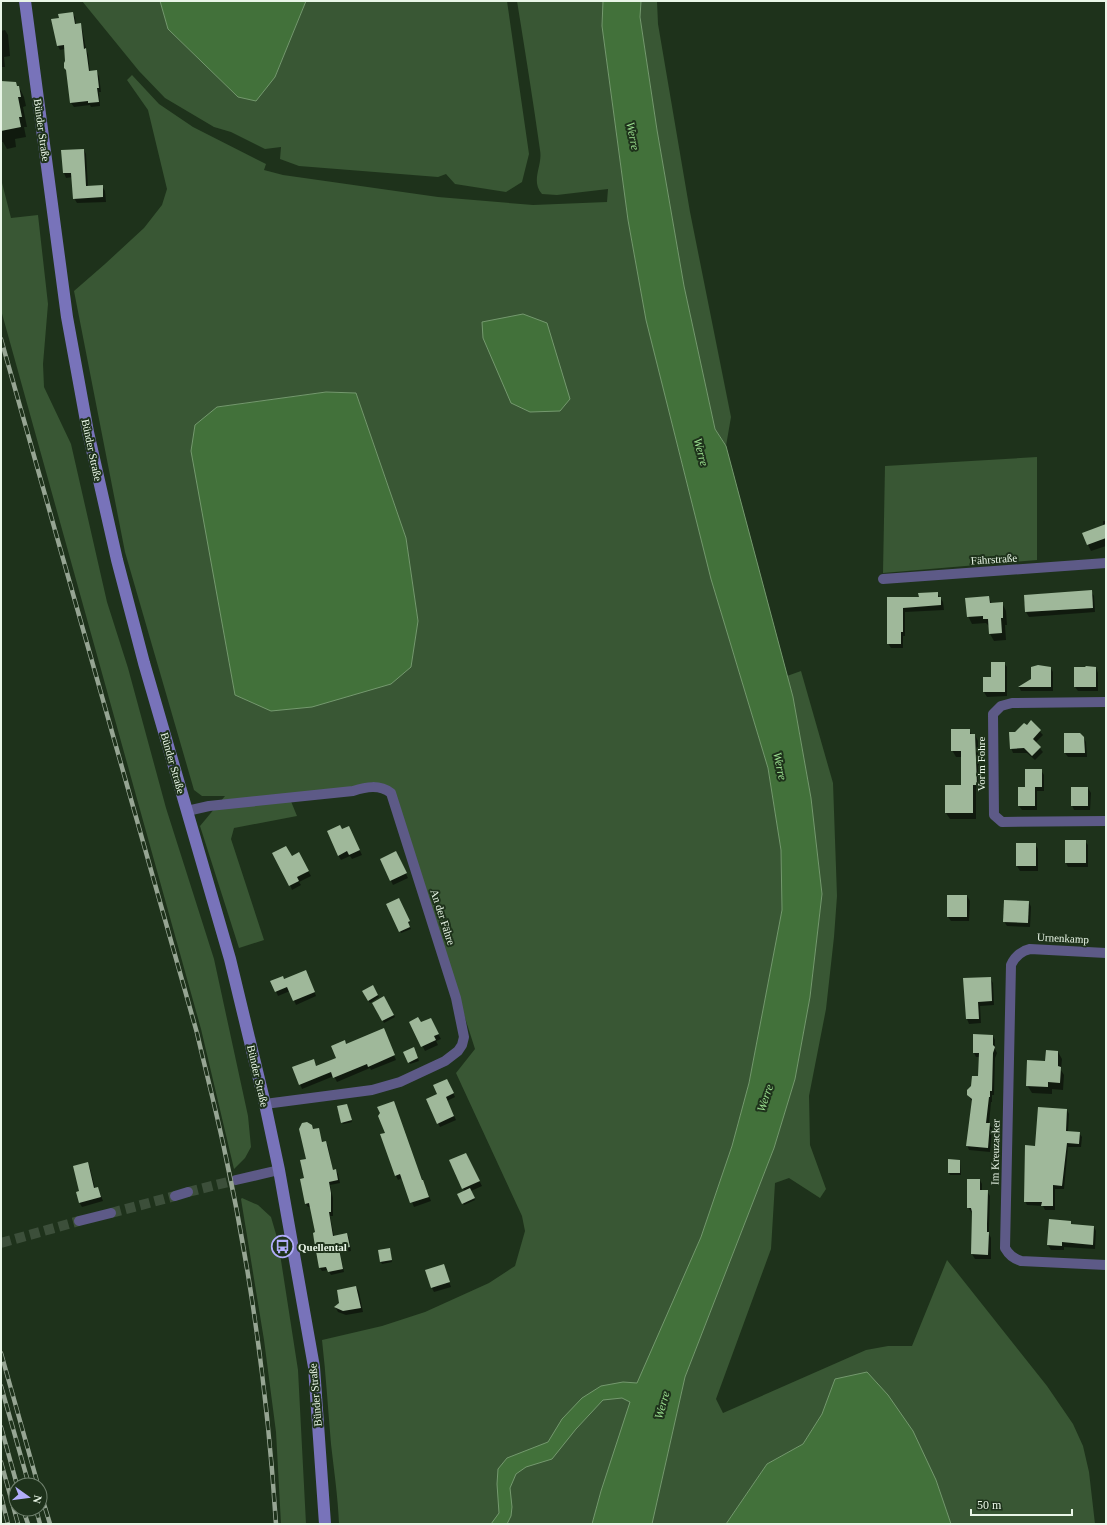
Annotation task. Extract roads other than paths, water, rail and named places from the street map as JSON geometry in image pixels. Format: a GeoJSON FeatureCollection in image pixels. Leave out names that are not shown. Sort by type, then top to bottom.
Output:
{"type":"FeatureCollection","features":[{"type":"Feature","properties":{"kind":"main road","name":"Bünder Straße"},"geometry":{"type":"LineString","coordinates":[[25,1],[67,317],[88,432],[117,560],[138,641],[230,959],[265,1104],[279,1170],[314,1367],[325,1524]]}},
{"type":"Feature","properties":{"kind":"street","name":"Fährstraße"},"geometry":{"type":"LineString","coordinates":[[883,579],[1106,563]]}},
{"type":"Feature","properties":{"kind":"street","name":"Vor'm Fohre"},"geometry":{"type":"LineString","coordinates":[[1106,702],[1012,702],[1001,706],[993,714],[993,722],[994,815],[1002,822],[1106,822]]}},
{"type":"Feature","properties":{"kind":"street","name":"An der Fähre"},"geometry":{"type":"LineString","coordinates":[[187,811],[209,806],[353,791],[365,788],[377,787],[391,793],[456,998],[464,1037],[458,1051],[445,1061],[400,1082],[372,1090],[265,1104]]}},
{"type":"Feature","properties":{"kind":"street","name":"Urnenkamp"},"geometry":{"type":"LineString","coordinates":[[1019,953],[1030,949],[1106,953]]}},
{"type":"Feature","properties":{"kind":"street","name":"Im Kreuzacker"},"geometry":{"type":"LineString","coordinates":[[1019,953],[1014,958],[1011,965],[1005,1248],[1010,1255],[1021,1261],[1106,1265]]}},
{"type":"Feature","properties":{"kind":"street"},"geometry":{"type":"LineString","coordinates":[[236,1180],[279,1170]]}},
{"type":"Feature","properties":{"kind":"street"},"geometry":{"type":"LineString","coordinates":[[175,1196],[188,1192]]}},
{"type":"Feature","properties":{"kind":"street"},"geometry":{"type":"LineString","coordinates":[[79,1222],[111,1213]]}},
{"type":"Feature","properties":{"kind":"water"},"geometry":{"type":"Polygon","coordinates":[[[160,1],[306,1],[275,77],[256,101],[238,97],[168,29],[160,1]]]}},
{"type":"Feature","properties":{"kind":"water","name":"Werre"},"geometry":{"type":"Polygon","coordinates":[[[603,1],[641,1],[640,17],[657,130],[684,286],[715,429],[726,446],[793,697],[811,798],[822,894],[810,997],[795,1079],[774,1148],[685,1377],[652,1524],[592,1524],[601,1491],[630,1402],[622,1398],[603,1400],[576,1429],[552,1459],[526,1467],[516,1474],[510,1488],[512,1507],[511,1516],[507,1524],[491,1524],[499,1513],[497,1484],[498,1469],[507,1458],[548,1442],[562,1419],[582,1398],[601,1386],[623,1382],[637,1383],[701,1237],[732,1146],[749,1083],[782,910],[781,850],[768,768],[711,579],[646,320],[628,220],[602,26],[603,1]]]}},
{"type":"Feature","properties":{"kind":"water"},"geometry":{"type":"Polygon","coordinates":[[[523,314],[547,323],[570,399],[560,411],[530,412],[511,403],[483,338],[482,322],[523,314]]]}},
{"type":"Feature","properties":{"kind":"water"},"geometry":{"type":"Polygon","coordinates":[[[326,392],[356,393],[406,538],[418,621],[411,667],[391,684],[312,707],[271,711],[235,695],[191,451],[195,425],[217,407],[326,392]]]}},
{"type":"Feature","properties":{"kind":"water"},"geometry":{"type":"Polygon","coordinates":[[[867,1372],[888,1395],[913,1431],[936,1480],[951,1524],[726,1524],[767,1464],[803,1444],[822,1414],[835,1379],[867,1372]]]}},
{"type":"Feature","properties":{"kind":"tunnel"},"geometry":{"type":"LineString","coordinates":[[188,1192],[236,1180]]}},
{"type":"Feature","properties":{"kind":"tunnel"},"geometry":{"type":"LineString","coordinates":[[111,1213],[175,1196]]}},
{"type":"Feature","properties":{"kind":"tunnel"},"geometry":{"type":"LineString","coordinates":[[1,1243],[79,1221]]}},
{"type":"Feature","properties":{"kind":"railway"},"geometry":{"type":"LineString","coordinates":[[1,339],[197,1033],[218,1119],[234,1195],[257,1335],[273,1477],[276,1524]]}},
{"type":"Feature","properties":{"kind":"railway"},"geometry":{"type":"LineString","coordinates":[[1,1353],[36,1477]]}},
{"type":"Feature","properties":{"kind":"railway"},"geometry":{"type":"LineString","coordinates":[[1,1386],[27,1477]]}},
{"type":"Feature","properties":{"kind":"railway"},"geometry":{"type":"LineString","coordinates":[[1,1427],[15,1477]]}},
{"type":"Feature","properties":{"kind":"railway"},"geometry":{"type":"LineString","coordinates":[[1,1462],[18,1524]]}},
{"type":"Feature","properties":{"kind":"railway"},"geometry":{"type":"LineString","coordinates":[[1,1496],[8,1524]]}},
{"type":"Feature","properties":{"kind":"railway"},"geometry":{"type":"LineString","coordinates":[[26,1517],[28,1524]]}},
{"type":"Feature","properties":{"kind":"railway"},"geometry":{"type":"LineString","coordinates":[[38,1517],[40,1524]]}},
{"type":"Feature","properties":{"kind":"railway"},"geometry":{"type":"LineString","coordinates":[[48,1517],[50,1524]]}},
{"type":"Feature","properties":{"kind":"place","name":"Quellental"},"geometry":{"type":"Point","coordinates":[282,1247]}}]}
